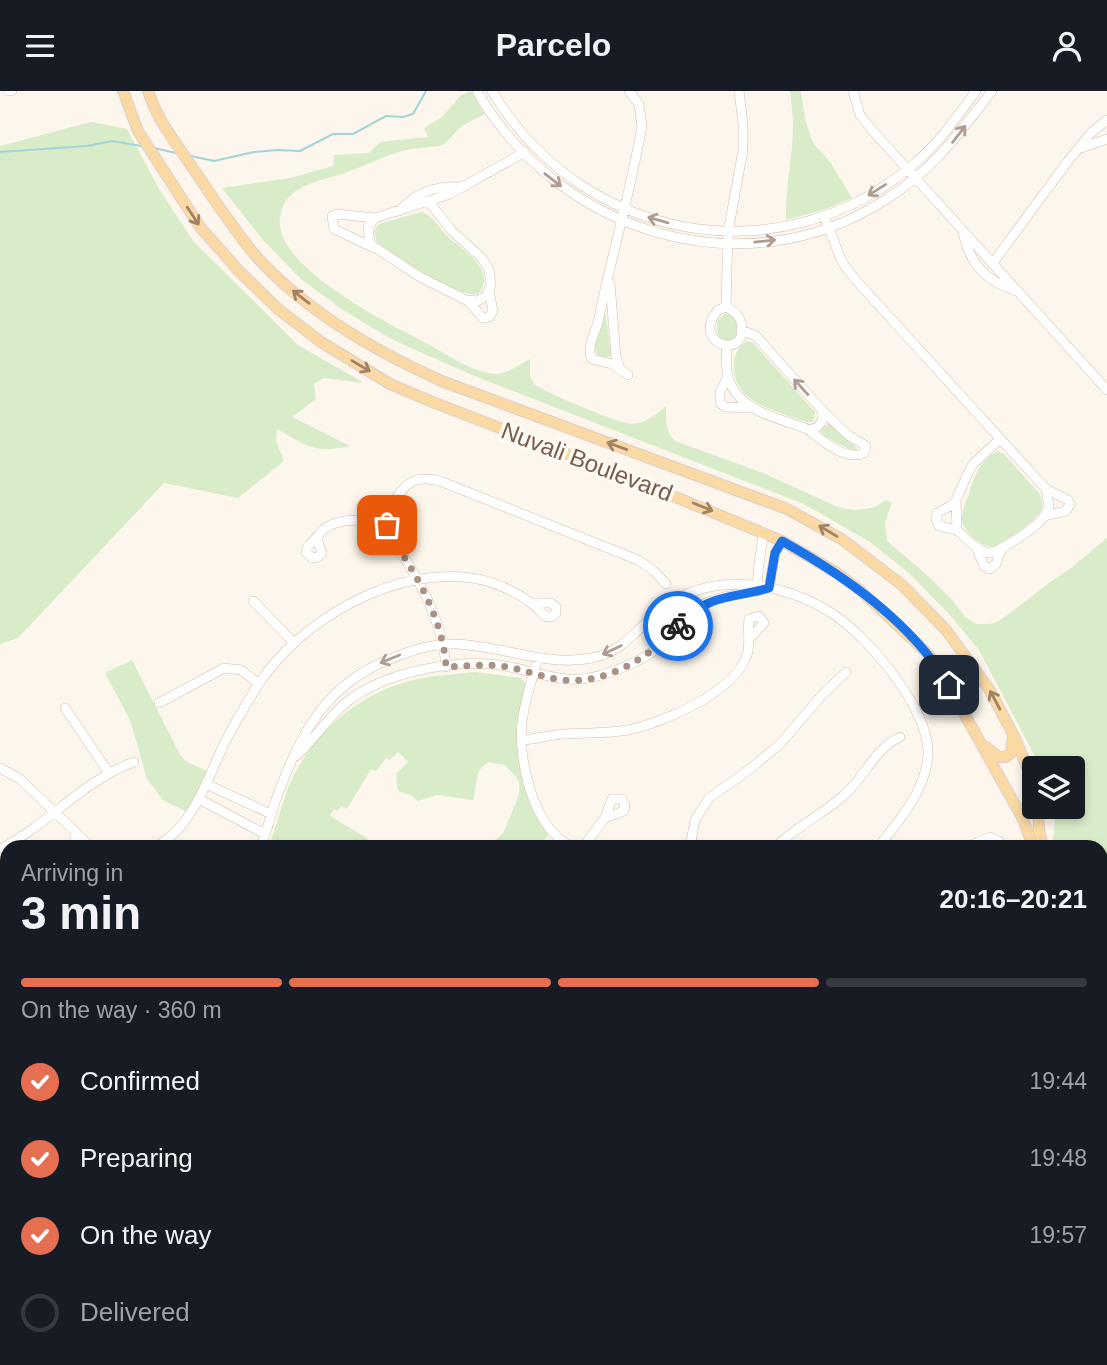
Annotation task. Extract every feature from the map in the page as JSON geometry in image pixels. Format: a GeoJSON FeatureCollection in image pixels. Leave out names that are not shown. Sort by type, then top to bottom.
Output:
{"type":"FeatureCollection","features":[{"type":"Feature","properties":{"kind":"main road","name":"Nuvali Boulevard"},"geometry":{"type":"LineString","coordinates":[[123,91],[138,131],[200,227],[278,309],[321,342],[390,384],[763,532],[837,573],[861,591],[928,655],[958,698],[1023,819],[1030,840]]}},
{"type":"Feature","properties":{"kind":"main road","name":"Nuvali Boulevard"},"geometry":{"type":"LineString","coordinates":[[148,91],[156,115],[218,208],[256,256],[295,293],[334,322],[404,364],[444,382],[787,509],[843,540],[902,585],[946,630],[989,689],[1022,756]]}},
{"type":"Feature","properties":{"kind":"main road"},"geometry":{"type":"LineString","coordinates":[[982,743],[992,753],[1006,757],[1012,748],[1013,734]]}},
{"type":"Feature","properties":{"kind":"main road"},"geometry":{"type":"LineString","coordinates":[[1039,819],[1042,840]]}},
{"type":"Feature","properties":{"kind":"street"},"geometry":{"type":"LineString","coordinates":[[477,91],[523,154],[572,194],[621,221],[681,239],[727,243],[765,242],[807,235],[861,214],[884,201],[941,157],[992,91]]}},
{"type":"Feature","properties":{"kind":"street"},"geometry":{"type":"LineString","coordinates":[[492,91],[532,145],[574,181],[624,209],[682,227],[728,232],[789,226],[856,203],[907,170],[946,131],[976,91]]}},
{"type":"Feature","properties":{"kind":"street"},"geometry":{"type":"LineString","coordinates":[[628,376],[620,369],[590,356],[589,350],[610,274],[642,120],[639,104],[629,91]]}},
{"type":"Feature","properties":{"kind":"street"},"geometry":{"type":"LineString","coordinates":[[726,307],[728,232],[743,150],[739,91]]}},
{"type":"Feature","properties":{"kind":"street"},"geometry":{"type":"LineString","coordinates":[[853,91],[856,106],[865,123],[1107,391]]}},
{"type":"Feature","properties":{"kind":"street"},"geometry":{"type":"LineString","coordinates":[[992,264],[1091,133],[1107,120]]}},
{"type":"Feature","properties":{"kind":"street"},"geometry":{"type":"LineString","coordinates":[[1079,149],[1107,139]]}},
{"type":"Feature","properties":{"kind":"street"},"geometry":{"type":"LineString","coordinates":[[429,202],[441,220],[486,263],[491,277],[489,291],[493,310],[486,319],[466,300],[334,229],[332,216],[336,214],[375,218],[429,202],[464,188],[523,154],[532,145]]}},
{"type":"Feature","properties":{"kind":"street"},"geometry":{"type":"LineString","coordinates":[[398,212],[416,196],[427,191],[445,186],[464,188]]}},
{"type":"Feature","properties":{"kind":"street"},"geometry":{"type":"LineString","coordinates":[[824,216],[842,263],[853,278],[1045,489],[1068,500],[1069,507],[1066,511],[1043,517]]}},
{"type":"Feature","properties":{"kind":"street"},"geometry":{"type":"LineString","coordinates":[[373,248],[367,233],[375,218]]}},
{"type":"Feature","properties":{"kind":"street"},"geometry":{"type":"LineString","coordinates":[[962,231],[971,258],[989,278],[1000,286],[1017,292]]}},
{"type":"Feature","properties":{"kind":"street"},"geometry":{"type":"LineString","coordinates":[[610,274],[611,312],[620,369]]}},
{"type":"Feature","properties":{"kind":"street"},"geometry":{"type":"LineString","coordinates":[[466,300],[478,301],[489,291]]}},
{"type":"Feature","properties":{"kind":"street"},"geometry":{"type":"LineString","coordinates":[[726,307],[738,315],[741,330],[735,343],[726,347],[713,338],[711,323],[718,310],[726,307]]}},
{"type":"Feature","properties":{"kind":"street"},"geometry":{"type":"LineString","coordinates":[[600,311],[611,312]]}},
{"type":"Feature","properties":{"kind":"street"},"geometry":{"type":"LineString","coordinates":[[728,376],[719,397],[721,405],[752,408],[807,429],[827,444],[851,455],[864,453],[866,446],[848,435],[822,410],[756,336],[741,330]]}},
{"type":"Feature","properties":{"kind":"street"},"geometry":{"type":"LineString","coordinates":[[726,347],[728,376],[737,395],[752,408]]}},
{"type":"Feature","properties":{"kind":"street"},"geometry":{"type":"LineString","coordinates":[[807,429],[816,429],[821,423],[822,410]]}},
{"type":"Feature","properties":{"kind":"street"},"geometry":{"type":"LineString","coordinates":[[957,530],[956,500],[973,464],[999,440]]}},
{"type":"Feature","properties":{"kind":"street"},"geometry":{"type":"LineString","coordinates":[[446,667],[434,616],[418,580],[392,539],[387,525],[391,507],[399,492],[412,482],[429,479],[638,560],[654,571],[666,585]]}},
{"type":"Feature","properties":{"kind":"street"},"geometry":{"type":"LineString","coordinates":[[956,500],[936,515],[939,526],[957,530],[974,545],[989,553],[997,552],[1003,545],[1039,524],[1049,507],[1045,489]]}},
{"type":"Feature","properties":{"kind":"street"},"geometry":{"type":"LineString","coordinates":[[317,540],[324,529],[336,522],[387,525]]}},
{"type":"Feature","properties":{"kind":"street"},"geometry":{"type":"LineString","coordinates":[[758,588],[763,532]]}},
{"type":"Feature","properties":{"kind":"street"},"geometry":{"type":"LineString","coordinates":[[769,588],[775,553],[782,541]]}},
{"type":"Feature","properties":{"kind":"street"},"geometry":{"type":"LineString","coordinates":[[974,545],[984,566],[990,569],[996,564],[1003,545]]}},
{"type":"Feature","properties":{"kind":"street"},"geometry":{"type":"LineString","coordinates":[[165,840],[174,834],[199,799],[225,742],[258,683],[293,642],[349,604],[385,589],[418,580],[453,577],[484,580],[510,590],[531,603]]}},
{"type":"Feature","properties":{"kind":"street"},"geometry":{"type":"LineString","coordinates":[[263,840],[299,743],[314,716],[333,695],[356,676],[398,656],[442,645],[456,644],[571,661],[597,657],[630,640],[660,610],[684,596],[715,586],[769,588],[810,601],[831,612],[848,626],[884,665],[919,712],[927,734],[925,774],[918,794],[885,840]]}},
{"type":"Feature","properties":{"kind":"street"},"geometry":{"type":"LineString","coordinates":[[295,757],[335,713],[356,695],[393,677],[446,667],[498,665],[556,679],[577,680],[614,671],[657,648],[698,608],[719,598],[758,588]]}},
{"type":"Feature","properties":{"kind":"street"},"geometry":{"type":"LineString","coordinates":[[253,601],[293,642]]}},
{"type":"Feature","properties":{"kind":"street"},"geometry":{"type":"LineString","coordinates":[[522,740],[630,729],[672,716],[698,703],[729,679],[746,658],[750,638]]}},
{"type":"Feature","properties":{"kind":"street"},"geometry":{"type":"LineString","coordinates":[[538,658],[524,708],[522,740],[525,770],[538,808],[549,827],[564,840]]}},
{"type":"Feature","properties":{"kind":"street"},"geometry":{"type":"LineString","coordinates":[[159,703],[224,668],[241,670],[258,683]]}},
{"type":"Feature","properties":{"kind":"street"},"geometry":{"type":"LineString","coordinates":[[691,840],[695,820],[709,798],[773,751],[846,672]]}},
{"type":"Feature","properties":{"kind":"street"},"geometry":{"type":"LineString","coordinates":[[65,708],[109,773]]}},
{"type":"Feature","properties":{"kind":"street"},"geometry":{"type":"LineString","coordinates":[[784,840],[834,805],[888,743],[900,737]]}},
{"type":"Feature","properties":{"kind":"street"},"geometry":{"type":"LineString","coordinates":[[15,840],[109,773],[134,762]]}},
{"type":"Feature","properties":{"kind":"street"},"geometry":{"type":"LineString","coordinates":[[0,768],[20,779],[83,840]]}},
{"type":"Feature","properties":{"kind":"street"},"geometry":{"type":"LineString","coordinates":[[206,783],[271,814]]}},
{"type":"Feature","properties":{"kind":"street"},"geometry":{"type":"LineString","coordinates":[[199,799],[265,834]]}},
{"type":"Feature","properties":{"kind":"street"},"geometry":{"type":"LineString","coordinates":[[588,840],[605,818]]}},
{"type":"Feature","properties":{"kind":"street"},"geometry":{"type":"LineString","coordinates":[[75,833],[75,840]]}},
{"type":"Feature","properties":{"kind":"green space"},"geometry":{"type":"Polygon","coordinates":[[[471,91],[485,114],[461,127],[442,145],[395,153],[307,185],[289,197],[283,206],[280,218],[283,237],[295,256],[314,274],[363,309],[470,367],[487,373],[500,374],[530,359],[530,376],[534,384],[552,394],[625,423],[637,424],[666,406],[668,429],[675,441],[763,473],[838,507],[853,510],[875,507],[886,500],[892,503],[885,522],[887,541],[928,576],[965,617],[976,624],[997,622],[1107,538],[1107,840],[1053,840],[1055,819],[1085,819],[1085,756],[1035,756],[979,650],[910,574],[870,542],[804,504],[472,375],[393,340],[343,310],[301,279],[264,241],[222,188],[290,178],[333,166],[334,155],[369,153],[380,142],[428,137],[424,128],[442,117],[461,95],[471,91]]]}},
{"type":"Feature","properties":{"kind":"green space"},"geometry":{"type":"Polygon","coordinates":[[[790,91],[801,91],[805,119],[813,143],[830,162],[852,198],[823,210],[786,220],[793,137],[790,91]]]}},
{"type":"Feature","properties":{"kind":"green space"},"geometry":{"type":"Polygon","coordinates":[[[91,122],[127,129],[159,189],[194,242],[298,345],[364,383],[323,378],[314,384],[316,399],[292,417],[350,446],[319,449],[277,429],[276,441],[284,461],[238,498],[164,483],[18,638],[0,644],[0,146],[91,122]]]}},
{"type":"Feature","properties":{"kind":"green space"},"geometry":{"type":"Polygon","coordinates":[[[421,212],[431,218],[478,264],[484,279],[478,294],[456,290],[442,283],[377,243],[374,231],[379,224],[421,212]]]}},
{"type":"Feature","properties":{"kind":"green space"},"geometry":{"type":"Polygon","coordinates":[[[725,313],[731,314],[737,321],[738,332],[731,344],[717,332],[718,320],[725,313]]]}},
{"type":"Feature","properties":{"kind":"green space"},"geometry":{"type":"Polygon","coordinates":[[[606,315],[611,355],[606,358],[598,355],[594,349],[603,317],[606,315]]]}},
{"type":"Feature","properties":{"kind":"green space"},"geometry":{"type":"Polygon","coordinates":[[[747,341],[753,343],[815,412],[813,422],[770,409],[748,397],[740,388],[735,377],[734,360],[737,351],[747,341]]]}},
{"type":"Feature","properties":{"kind":"green space"},"geometry":{"type":"Polygon","coordinates":[[[829,422],[858,450],[853,451],[822,435],[821,431],[829,422]]]}},
{"type":"Feature","properties":{"kind":"green space"},"geometry":{"type":"Polygon","coordinates":[[[998,451],[1004,454],[1038,492],[1042,504],[1040,512],[1032,521],[1011,538],[997,546],[989,547],[974,538],[963,524],[962,517],[979,469],[998,451]]]}},
{"type":"Feature","properties":{"kind":"green space"},"geometry":{"type":"Polygon","coordinates":[[[132,660],[180,755],[187,762],[207,771],[187,812],[163,800],[147,779],[130,720],[105,673],[132,660]]]}},
{"type":"Feature","properties":{"kind":"green space"},"geometry":{"type":"Polygon","coordinates":[[[475,672],[521,678],[526,684],[519,723],[519,762],[529,800],[537,818],[549,834],[544,840],[496,840],[507,825],[519,788],[518,779],[505,765],[489,762],[480,769],[473,800],[437,795],[418,801],[411,795],[398,791],[396,774],[408,762],[398,752],[389,760],[386,758],[376,771],[371,769],[347,809],[341,806],[338,811],[334,809],[330,816],[368,840],[271,840],[289,786],[309,751],[322,735],[352,708],[369,698],[406,682],[475,672]]]}},
{"type":"Feature","properties":{"kind":"waterway"},"geometry":{"type":"LineString","coordinates":[[191,156],[214,161],[254,152],[300,151],[333,134],[353,134],[386,116],[403,117],[413,114],[426,91]]}},
{"type":"Feature","properties":{"kind":"waterway"},"geometry":{"type":"LineString","coordinates":[[0,152],[87,146],[112,141],[141,146]]}},
{"type":"Feature","properties":{"kind":"waterway"},"geometry":{"type":"LineString","coordinates":[[154,148],[176,153]]}},
{"type":"Feature","properties":{"kind":"way so far"},"geometry":{"type":"LineString","coordinates":[[387,525],[392,539],[418,580],[434,616],[446,667],[498,665],[566,680],[600,676],[645,656],[668,639],[678,626]]}},
{"type":"Feature","properties":{"kind":"route"},"geometry":{"type":"LineString","coordinates":[[678,626],[687,616],[708,602],[769,588],[775,553],[782,541],[837,573],[861,591],[928,655],[949,685]]}}]}
